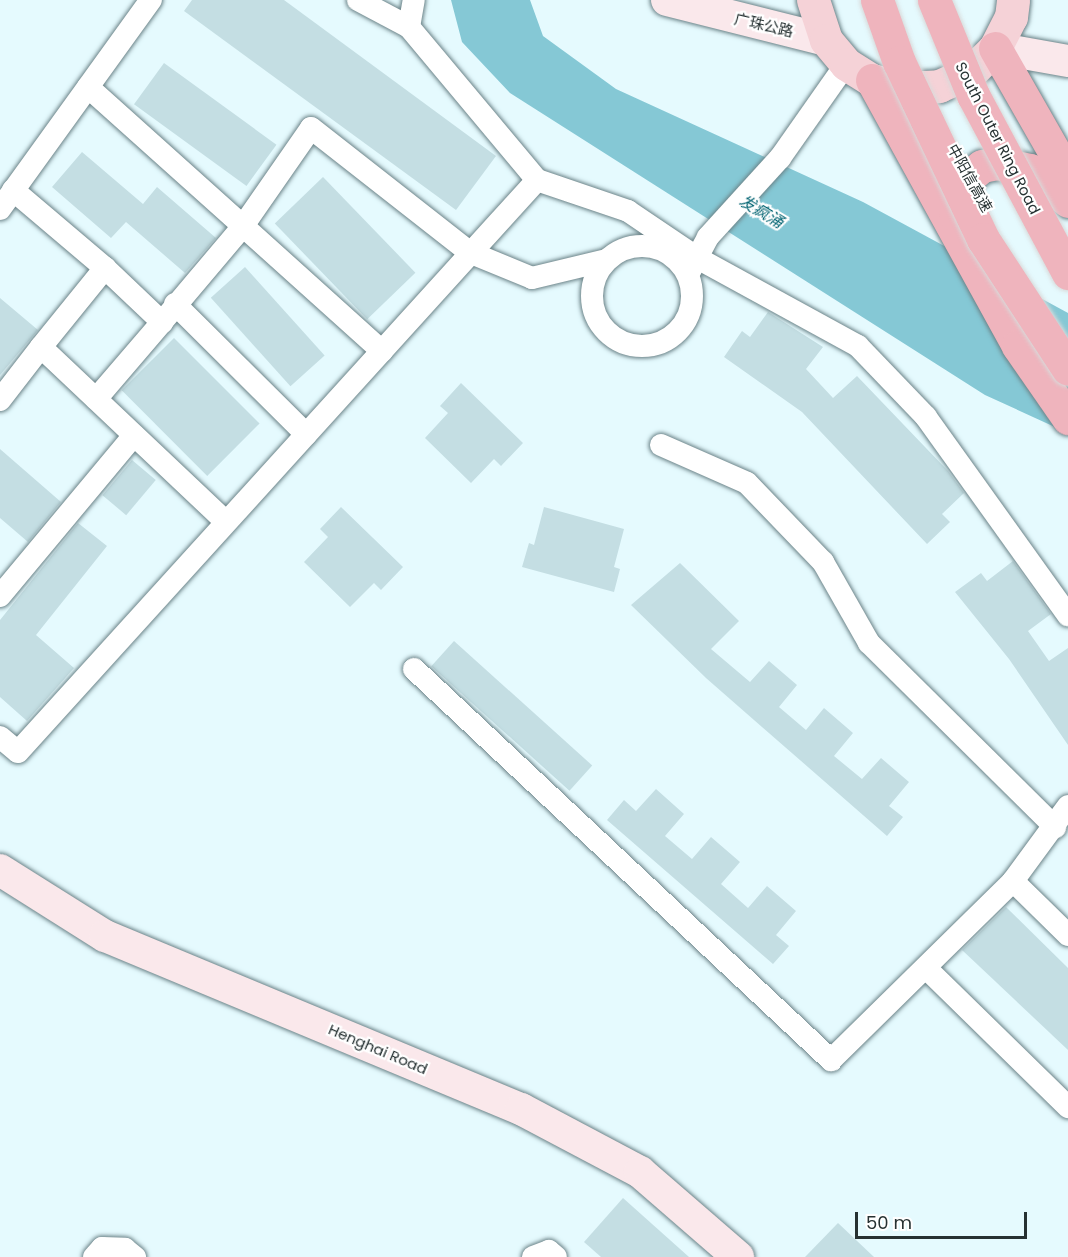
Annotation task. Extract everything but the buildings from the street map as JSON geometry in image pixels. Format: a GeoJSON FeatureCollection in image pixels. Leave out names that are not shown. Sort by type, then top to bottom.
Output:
{"type":"FeatureCollection","features":[{"type":"Feature","properties":{"kind":"highway"},"geometry":{"type":"LineString","coordinates":[[877,0],[899,62],[983,239],[1068,369]]}},
{"type":"Feature","properties":{"kind":"highway","name":"中阳信高速"},"geometry":{"type":"LineString","coordinates":[[890,0],[950,144],[1068,346]]}},
{"type":"Feature","properties":{"kind":"highway","name":"South Outer Ring Road"},"geometry":{"type":"LineString","coordinates":[[934,0],[973,95],[1068,273]]}},
{"type":"Feature","properties":{"kind":"highway"},"geometry":{"type":"LineString","coordinates":[[954,0],[1010,121],[1068,225]]}},
{"type":"Feature","properties":{"kind":"highway"},"geometry":{"type":"LineString","coordinates":[[995,48],[1068,176]]}},
{"type":"Feature","properties":{"kind":"highway"},"geometry":{"type":"LineString","coordinates":[[848,61],[956,233],[1018,346],[1068,418]]}},
{"type":"Feature","properties":{"kind":"highway"},"geometry":{"type":"LineString","coordinates":[[956,233],[955,211],[964,182],[982,165],[997,163],[1030,170],[1068,201]]}},
{"type":"Feature","properties":{"kind":"main road"},"geometry":{"type":"LineString","coordinates":[[813,0],[848,61],[905,88],[939,86],[970,72],[995,48],[1011,17],[1013,0]]}},
{"type":"Feature","properties":{"kind":"street"},"geometry":{"type":"LineString","coordinates":[[0,209],[151,0]]}},
{"type":"Feature","properties":{"kind":"street"},"geometry":{"type":"LineString","coordinates":[[358,0],[409,27],[537,180],[628,211],[693,267]]}},
{"type":"Feature","properties":{"kind":"street"},"geometry":{"type":"LineString","coordinates":[[409,27],[414,0]]}},
{"type":"Feature","properties":{"kind":"street","name":"广珠公路"},"geometry":{"type":"LineString","coordinates":[[667,0],[848,61]]}},
{"type":"Feature","properties":{"kind":"street"},"geometry":{"type":"LineString","coordinates":[[995,48],[1068,61]]}},
{"type":"Feature","properties":{"kind":"street"},"geometry":{"type":"LineString","coordinates":[[607,260],[592,289],[596,313],[608,333],[637,346],[668,340],[680,329],[692,299],[693,267],[708,237],[780,158],[848,61]]}},
{"type":"Feature","properties":{"kind":"street"},"geometry":{"type":"LineString","coordinates":[[88,87],[382,351]]}},
{"type":"Feature","properties":{"kind":"street"},"geometry":{"type":"LineString","coordinates":[[96,399],[243,226],[311,128],[469,252],[532,278],[607,260],[621,250],[655,248],[858,346],[926,417],[1068,615]]}},
{"type":"Feature","properties":{"kind":"street"},"geometry":{"type":"LineString","coordinates":[[0,737],[18,752],[469,252],[537,180]]}},
{"type":"Feature","properties":{"kind":"street"},"geometry":{"type":"LineString","coordinates":[[13,190],[105,268],[168,313],[306,434]]}},
{"type":"Feature","properties":{"kind":"street"},"geometry":{"type":"LineString","coordinates":[[0,400],[105,268]]}},
{"type":"Feature","properties":{"kind":"street"},"geometry":{"type":"LineString","coordinates":[[41,347],[225,521]]}},
{"type":"Feature","properties":{"kind":"street"},"geometry":{"type":"LineString","coordinates":[[0,596],[134,435]]}},
{"type":"Feature","properties":{"kind":"street"},"geometry":{"type":"LineString","coordinates":[[661,446],[747,483],[823,562],[869,643],[1055,827]]}},
{"type":"Feature","properties":{"kind":"street"},"geometry":{"type":"LineString","coordinates":[[414,669],[831,1060],[1013,881],[1055,827],[1068,806]]}},
{"type":"Feature","properties":{"kind":"street","name":"Henghai Road"},"geometry":{"type":"LineString","coordinates":[[0,870],[105,936],[521,1109],[640,1173],[738,1257]]}},
{"type":"Feature","properties":{"kind":"street"},"geometry":{"type":"LineString","coordinates":[[1013,881],[1068,935]]}},
{"type":"Feature","properties":{"kind":"street"},"geometry":{"type":"LineString","coordinates":[[926,968],[1068,1107]]}},
{"type":"Feature","properties":{"kind":"street"},"geometry":{"type":"LineString","coordinates":[[98,1252],[125,1249],[135,1257]]}},
{"type":"Feature","properties":{"kind":"street"},"geometry":{"type":"LineString","coordinates":[[533,1257],[549,1251],[556,1257]]}},
{"type":"Feature","properties":{"kind":"water","name":"发疯涌"},"geometry":{"type":"Polygon","coordinates":[[[451,0],[530,0],[543,36],[616,89],[863,202],[1068,313],[1068,433],[985,395],[510,93],[462,42],[451,0]]]}}]}
